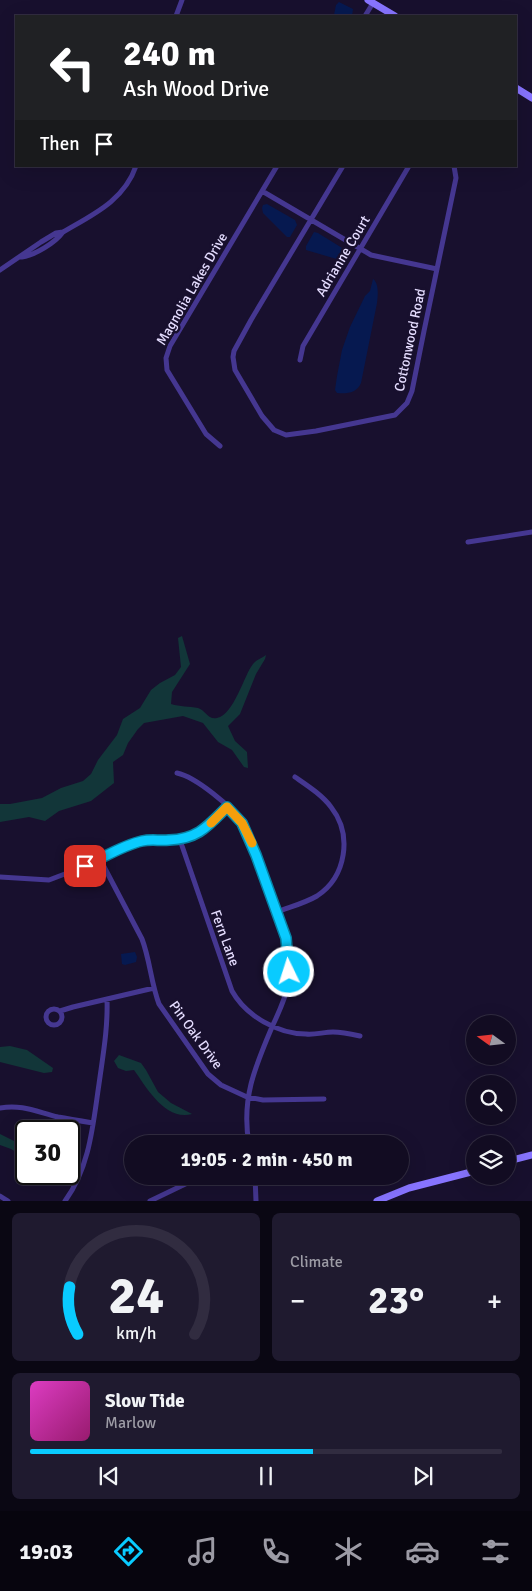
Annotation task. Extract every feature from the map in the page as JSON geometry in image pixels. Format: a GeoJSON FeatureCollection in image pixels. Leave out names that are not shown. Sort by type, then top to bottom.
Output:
{"type":"FeatureCollection","features":[{"type":"Feature","properties":{"kind":"main road"},"geometry":{"type":"LineString","coordinates":[[371,2],[393,15]]}},
{"type":"Feature","properties":{"kind":"main road"},"geometry":{"type":"LineString","coordinates":[[517,89],[532,98]]}},
{"type":"Feature","properties":{"kind":"main road"},"geometry":{"type":"LineString","coordinates":[[516,1160],[532,1155]]}},
{"type":"Feature","properties":{"kind":"main road"},"geometry":{"type":"LineString","coordinates":[[377,1201],[409,1188],[466,1172]]}},
{"type":"Feature","properties":{"kind":"street"},"geometry":{"type":"LineString","coordinates":[[176,15],[182,0]]}},
{"type":"Feature","properties":{"kind":"street"},"geometry":{"type":"LineString","coordinates":[[365,15],[371,2]]}},
{"type":"Feature","properties":{"kind":"street"},"geometry":{"type":"LineString","coordinates":[[0,270],[22,257],[26,251],[56,233],[63,232],[106,206],[128,184],[136,167]]}},
{"type":"Feature","properties":{"kind":"street","name":"Magnolia Lakes Drive"},"geometry":{"type":"LineString","coordinates":[[220,446],[206,434],[167,370],[166,358],[170,346],[276,167]]}},
{"type":"Feature","properties":{"kind":"street","name":"Cottonwood Road"},"geometry":{"type":"LineString","coordinates":[[342,167],[232,357],[235,370],[270,426],[280,433],[289,436],[395,415],[403,408],[412,391],[456,178],[454,167]]}},
{"type":"Feature","properties":{"kind":"street","name":"Adrianne Court"},"geometry":{"type":"LineString","coordinates":[[300,360],[304,346],[408,167]]}},
{"type":"Feature","properties":{"kind":"street"},"geometry":{"type":"LineString","coordinates":[[262,191],[360,249],[378,257],[437,269]]}},
{"type":"Feature","properties":{"kind":"street"},"geometry":{"type":"LineString","coordinates":[[468,542],[532,532]]}},
{"type":"Feature","properties":{"kind":"street"},"geometry":{"type":"LineString","coordinates":[[177,773],[194,780],[237,816],[247,830],[286,938],[289,972],[286,995],[254,1073],[248,1097],[246,1121],[248,1135]]}},
{"type":"Feature","properties":{"kind":"street"},"geometry":{"type":"LineString","coordinates":[[277,912],[311,899],[324,890],[339,870],[344,856],[344,836],[335,813],[327,802],[295,777]]}},
{"type":"Feature","properties":{"kind":"street"},"geometry":{"type":"LineString","coordinates":[[0,878],[49,880],[143,841],[180,840],[191,837],[205,829],[227,807]]}},
{"type":"Feature","properties":{"kind":"street","name":"Fern Lane"},"geometry":{"type":"LineString","coordinates":[[180,840],[232,991],[248,1012],[273,1026],[301,1034],[334,1032],[360,1036]]}},
{"type":"Feature","properties":{"kind":"street","name":"Pin Oak Drive"},"geometry":{"type":"LineString","coordinates":[[100,859],[142,938],[150,963],[154,988],[164,1014],[208,1074],[221,1085],[248,1097],[263,1100],[324,1099]]}},
{"type":"Feature","properties":{"kind":"street"},"geometry":{"type":"LineString","coordinates":[[60,1011],[74,1006],[154,988]]}},
{"type":"Feature","properties":{"kind":"street"},"geometry":{"type":"LineString","coordinates":[[65,1201],[80,1175],[90,1145],[108,1022],[107,999]]}},
{"type":"Feature","properties":{"kind":"street"},"geometry":{"type":"LineString","coordinates":[[0,1108],[21,1106],[57,1117],[93,1123]]}},
{"type":"Feature","properties":{"kind":"street"},"geometry":{"type":"LineString","coordinates":[[150,1201],[183,1185]]}},
{"type":"Feature","properties":{"kind":"street"},"geometry":{"type":"LineString","coordinates":[[255,1185],[256,1201]]}},
{"type":"Feature","properties":{"kind":"street"},"geometry":{"type":"LineString","coordinates":[[0,1196],[8,1201]]}},
{"type":"Feature","properties":{"kind":"green space"},"geometry":{"type":"Polygon","coordinates":[[[182,636],[190,664],[172,692],[171,704],[198,708],[214,718],[223,715],[229,710],[253,664],[266,655],[240,714],[228,726],[235,741],[247,752],[248,768],[244,767],[232,750],[218,742],[203,723],[183,716],[144,723],[128,743],[123,755],[113,762],[114,783],[91,801],[59,811],[45,821],[29,817],[0,822],[0,804],[42,798],[61,788],[83,781],[91,774],[98,760],[117,735],[123,719],[140,708],[151,690],[175,675],[181,667],[178,638],[182,636]]]}},
{"type":"Feature","properties":{"kind":"green space"},"geometry":{"type":"Polygon","coordinates":[[[10,1046],[27,1050],[53,1068],[52,1072],[44,1073],[0,1062],[0,1047],[10,1046]]]}},
{"type":"Feature","properties":{"kind":"green space"},"geometry":{"type":"Polygon","coordinates":[[[119,1055],[141,1063],[158,1092],[171,1103],[192,1114],[182,1115],[173,1113],[165,1108],[151,1094],[134,1070],[126,1071],[118,1068],[114,1061],[119,1055]]]}},
{"type":"Feature","properties":{"kind":"green space"},"geometry":{"type":"Polygon","coordinates":[[[0,1134],[15,1142],[15,1151],[11,1149],[0,1145],[0,1134]]]}},
{"type":"Feature","properties":{"kind":"shaded area"},"geometry":{"type":"Polygon","coordinates":[[[339,2],[353,9],[352,15],[334,15],[336,5],[339,2]]]}},
{"type":"Feature","properties":{"kind":"shaded area"},"geometry":{"type":"Polygon","coordinates":[[[267,204],[295,220],[297,225],[290,237],[287,237],[263,213],[263,205],[267,204]]]}},
{"type":"Feature","properties":{"kind":"shaded area"},"geometry":{"type":"Polygon","coordinates":[[[314,232],[347,251],[348,255],[344,260],[340,260],[306,250],[306,246],[314,232]]]}},
{"type":"Feature","properties":{"kind":"shaded area"},"geometry":{"type":"Polygon","coordinates":[[[373,279],[377,286],[377,303],[361,383],[357,389],[351,392],[337,393],[335,390],[342,350],[350,327],[365,296],[370,291],[373,279]]]}},
{"type":"Feature","properties":{"kind":"shaded area"},"geometry":{"type":"Polygon","coordinates":[[[135,952],[136,962],[122,964],[121,954],[135,952]]]}},
{"type":"Feature","properties":{"kind":"slow traffic"},"geometry":{"type":"LineString","coordinates":[[211,823],[227,807],[237,816],[247,830],[252,843]]}},
{"type":"Feature","properties":{"kind":"route"},"geometry":{"type":"LineString","coordinates":[[85,866],[135,843],[151,840],[184,840],[205,829],[227,807],[237,816],[247,830],[286,938],[289,972]]}}]}
